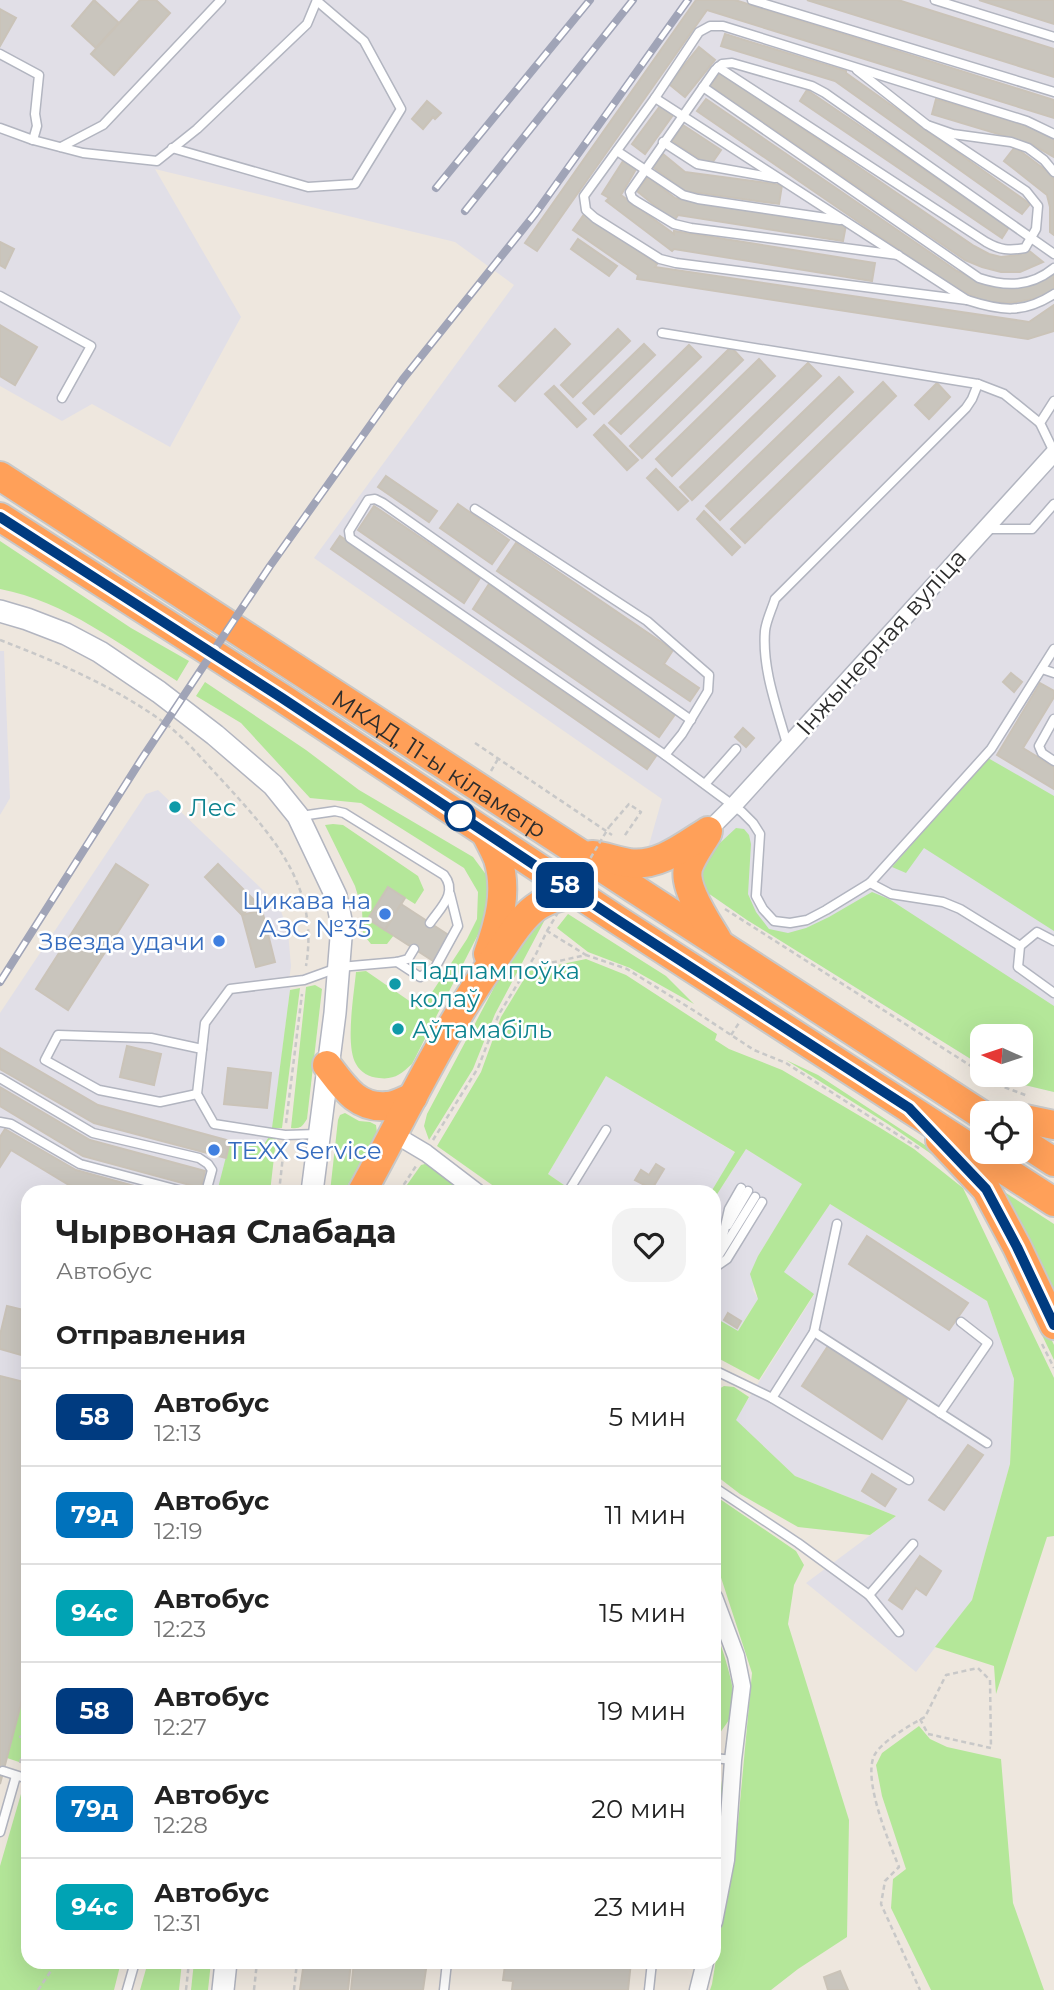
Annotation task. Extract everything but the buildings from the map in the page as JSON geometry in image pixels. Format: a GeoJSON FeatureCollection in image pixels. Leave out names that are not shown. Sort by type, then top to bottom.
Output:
{"type":"FeatureCollection","features":[{"type":"Feature","properties":{"kind":"highway","name":"МКАД, 11-ы кіламетр"},"geometry":{"type":"LineString","coordinates":[[0,476],[391,733],[970,1105]]}},
{"type":"Feature","properties":{"kind":"highway","name":"МКАД, 11-ы кіламетр"},"geometry":{"type":"LineString","coordinates":[[0,517],[903,1103]]}},
{"type":"Feature","properties":{"kind":"highway"},"geometry":{"type":"LineString","coordinates":[[578,853],[643,864],[659,860],[708,831]]}},
{"type":"Feature","properties":{"kind":"highway"},"geometry":{"type":"LineString","coordinates":[[708,831],[688,870],[689,885],[698,907],[720,944]]}},
{"type":"Feature","properties":{"kind":"highway"},"geometry":{"type":"LineString","coordinates":[[478,983],[502,908],[503,885],[498,859],[486,834]]}},
{"type":"Feature","properties":{"kind":"highway"},"geometry":{"type":"LineString","coordinates":[[366,1185],[478,983],[522,920],[536,907],[568,894],[580,895]]}},
{"type":"Feature","properties":{"kind":"highway"},"geometry":{"type":"LineString","coordinates":[[327,1065],[352,1097],[367,1105],[388,1107],[413,1097]]}},
{"type":"Feature","properties":{"kind":"highway"},"geometry":{"type":"LineString","coordinates":[[903,1103],[1054,1202]]}},
{"type":"Feature","properties":{"kind":"highway"},"geometry":{"type":"LineString","coordinates":[[903,1103],[986,1189],[1017,1247],[1048,1334]]}},
{"type":"Feature","properties":{"kind":"highway"},"geometry":{"type":"LineString","coordinates":[[1033,1111],[1054,1125]]}},
{"type":"Feature","properties":{"kind":"highway"},"geometry":{"type":"LineString","coordinates":[[1033,1148],[1054,1162]]}},
{"type":"Feature","properties":{"kind":"main road"},"geometry":{"type":"LineString","coordinates":[[0,611],[66,634],[100,652],[215,735],[273,785],[298,817],[336,896],[342,925],[340,967],[313,1185]]}},
{"type":"Feature","properties":{"kind":"main road"},"geometry":{"type":"LineString","coordinates":[[223,1990],[225,1969]]}},
{"type":"Feature","properties":{"kind":"street","name":"Інжынерная вуліца"},"geometry":{"type":"LineString","coordinates":[[708,831],[1054,453]]}},
{"type":"Feature","properties":{"kind":"street"},"geometry":{"type":"LineString","coordinates":[[394,1134],[426,1153],[468,1185]]}},
{"type":"Feature","properties":{"kind":"street"},"geometry":{"type":"LineString","coordinates":[[721,1616],[736,1656],[742,1686],[733,1760],[726,1860],[721,1886]]}},
{"type":"Feature","properties":{"kind":"street"},"geometry":{"type":"LineString","coordinates":[[698,1990],[703,1969]]}},
{"type":"Feature","properties":{"kind":"lane"},"geometry":{"type":"LineString","coordinates":[[61,147],[103,125],[221,0]]}},
{"type":"Feature","properties":{"kind":"lane"},"geometry":{"type":"LineString","coordinates":[[752,0],[1054,92]]}},
{"type":"Feature","properties":{"kind":"lane"},"geometry":{"type":"LineString","coordinates":[[935,0],[1054,37]]}},
{"type":"Feature","properties":{"kind":"lane"},"geometry":{"type":"LineString","coordinates":[[0,128],[83,153],[156,161],[172,148],[197,130],[307,24],[317,1],[364,41],[401,109],[355,184],[308,187],[172,148]]}},
{"type":"Feature","properties":{"kind":"lane"},"geometry":{"type":"LineString","coordinates":[[1054,134],[1027,121],[723,26],[710,26],[699,32],[655,99],[584,196],[586,210],[595,218],[660,259],[967,300],[988,307],[1019,309],[1038,304],[1054,294]]}},
{"type":"Feature","properties":{"kind":"lane"},"geometry":{"type":"LineString","coordinates":[[0,54],[39,75],[35,114],[37,126],[33,140]]}},
{"type":"Feature","properties":{"kind":"lane"},"geometry":{"type":"LineString","coordinates":[[898,255],[674,224],[632,198],[631,192],[663,142],[718,67],[732,63],[812,86],[825,93],[1054,254]]}},
{"type":"Feature","properties":{"kind":"lane"},"geometry":{"type":"LineString","coordinates":[[718,67],[986,242],[998,249],[1011,251],[1025,248],[1036,229],[1038,206],[1026,191],[927,125],[851,66]]}},
{"type":"Feature","properties":{"kind":"lane"},"geometry":{"type":"LineString","coordinates":[[703,87],[979,278],[1008,285],[1038,279],[1054,268]]}},
{"type":"Feature","properties":{"kind":"lane"},"geometry":{"type":"LineString","coordinates":[[655,99],[967,300]]}},
{"type":"Feature","properties":{"kind":"lane"},"geometry":{"type":"LineString","coordinates":[[927,125],[953,134],[1011,142],[1028,148],[1054,172]]}},
{"type":"Feature","properties":{"kind":"lane"},"geometry":{"type":"LineString","coordinates":[[663,142],[697,164],[779,179]]}},
{"type":"Feature","properties":{"kind":"lane"},"geometry":{"type":"LineString","coordinates":[[617,151],[683,195],[843,220]]}},
{"type":"Feature","properties":{"kind":"lane"},"geometry":{"type":"LineString","coordinates":[[0,296],[91,346],[62,398]]}},
{"type":"Feature","properties":{"kind":"lane"},"geometry":{"type":"LineString","coordinates":[[662,333],[978,384],[1004,394],[1040,423],[1054,453]]}},
{"type":"Feature","properties":{"kind":"lane"},"geometry":{"type":"LineString","coordinates":[[787,744],[766,660],[765,629],[775,599],[966,408],[978,384]]}},
{"type":"Feature","properties":{"kind":"lane"},"geometry":{"type":"LineString","coordinates":[[1040,423],[1054,401]]}},
{"type":"Feature","properties":{"kind":"lane"},"geometry":{"type":"LineString","coordinates":[[691,720],[383,503],[375,499],[368,500],[349,531],[350,538],[665,755],[734,805],[753,824],[760,834],[756,896],[774,921],[790,923],[807,919],[870,883],[991,749],[1054,649]]}},
{"type":"Feature","properties":{"kind":"lane"},"geometry":{"type":"LineString","coordinates":[[984,529],[1032,529],[1054,504]]}},
{"type":"Feature","properties":{"kind":"lane"},"geometry":{"type":"LineString","coordinates":[[475,509],[647,621],[709,675],[708,691],[665,755]]}},
{"type":"Feature","properties":{"kind":"lane"},"geometry":{"type":"LineString","coordinates":[[1042,669],[1054,673]]}},
{"type":"Feature","properties":{"kind":"lane"},"geometry":{"type":"LineString","coordinates":[[1054,719],[1039,746],[1042,753],[1054,761]]}},
{"type":"Feature","properties":{"kind":"lane"},"geometry":{"type":"LineString","coordinates":[[705,784],[736,749]]}},
{"type":"Feature","properties":{"kind":"lane"},"geometry":{"type":"LineString","coordinates":[[298,817],[335,811],[344,813],[444,875],[450,883],[458,926],[435,968],[420,977],[397,962]]}},
{"type":"Feature","properties":{"kind":"lane"},"geometry":{"type":"LineString","coordinates":[[870,883],[891,894],[943,902],[960,909],[1020,946]]}},
{"type":"Feature","properties":{"kind":"lane"},"geometry":{"type":"LineString","coordinates":[[430,923],[450,894]]}},
{"type":"Feature","properties":{"kind":"lane"},"geometry":{"type":"LineString","coordinates":[[1054,942],[1037,932],[1020,946],[1018,967],[1054,993]]}},
{"type":"Feature","properties":{"kind":"lane"},"geometry":{"type":"LineString","coordinates":[[318,1133],[285,1135],[214,1125],[197,1094],[205,1023],[230,989],[304,980],[340,967],[397,962],[408,959],[414,949]]}},
{"type":"Feature","properties":{"kind":"lane"},"geometry":{"type":"LineString","coordinates":[[197,1094],[160,1102],[99,1090],[45,1060],[58,1035],[151,1038],[202,1048]]}},
{"type":"Feature","properties":{"kind":"lane"},"geometry":{"type":"LineString","coordinates":[[0,1078],[93,1133],[199,1158],[212,1170],[208,1185]]}},
{"type":"Feature","properties":{"kind":"lane"},"geometry":{"type":"LineString","coordinates":[[0,1122],[11,1124],[80,1164],[160,1185]]}},
{"type":"Feature","properties":{"kind":"lane"},"geometry":{"type":"LineString","coordinates":[[572,1185],[606,1130]]}},
{"type":"Feature","properties":{"kind":"lane"},"geometry":{"type":"LineString","coordinates":[[721,1242],[729,1209],[751,1195]]}},
{"type":"Feature","properties":{"kind":"lane"},"geometry":{"type":"LineString","coordinates":[[721,1261],[727,1259],[751,1195]]}},
{"type":"Feature","properties":{"kind":"lane"},"geometry":{"type":"LineString","coordinates":[[721,1252],[751,1195]]}},
{"type":"Feature","properties":{"kind":"lane"},"geometry":{"type":"LineString","coordinates":[[772,1398],[814,1332],[837,1224]]}},
{"type":"Feature","properties":{"kind":"lane"},"geometry":{"type":"LineString","coordinates":[[940,1413],[988,1343],[961,1322]]}},
{"type":"Feature","properties":{"kind":"lane"},"geometry":{"type":"LineString","coordinates":[[814,1332],[987,1443]]}},
{"type":"Feature","properties":{"kind":"lane"},"geometry":{"type":"LineString","coordinates":[[721,1373],[772,1398],[909,1480]]}},
{"type":"Feature","properties":{"kind":"lane"},"geometry":{"type":"LineString","coordinates":[[721,1492],[869,1595],[899,1632]]}},
{"type":"Feature","properties":{"kind":"lane"},"geometry":{"type":"LineString","coordinates":[[869,1595],[913,1544]]}},
{"type":"Feature","properties":{"kind":"lane"},"geometry":{"type":"LineString","coordinates":[[721,1759],[733,1760]]}},
{"type":"Feature","properties":{"kind":"lane"},"geometry":{"type":"LineString","coordinates":[[3,1771],[21,1777]]}},
{"type":"Feature","properties":{"kind":"lane"},"geometry":{"type":"LineString","coordinates":[[0,1832],[16,1776]]}},
{"type":"Feature","properties":{"kind":"lane"},"geometry":{"type":"LineString","coordinates":[[127,1990],[133,1969]]}},
{"type":"Feature","properties":{"kind":"lane"},"geometry":{"type":"LineString","coordinates":[[444,1990],[446,1969]]}},
{"type":"Feature","properties":{"kind":"lane"},"geometry":{"type":"LineString","coordinates":[[649,1990],[651,1969]]}},
{"type":"Feature","properties":{"kind":"path"},"geometry":{"type":"LineString","coordinates":[[0,640],[51,659],[163,721],[195,751],[251,812],[291,868],[307,911],[310,944],[280,1185]]}},
{"type":"Feature","properties":{"kind":"path"},"geometry":{"type":"LineString","coordinates":[[404,1185],[478,1068],[499,1014],[527,968],[547,931],[609,827],[629,804],[640,812],[621,841],[475,743]]}},
{"type":"Feature","properties":{"kind":"path"},"geometry":{"type":"LineString","coordinates":[[720,906],[970,1066]]}},
{"type":"Feature","properties":{"kind":"path"},"geometry":{"type":"LineString","coordinates":[[547,931],[586,955],[627,969],[754,1050],[786,1063],[929,1155]]}},
{"type":"Feature","properties":{"kind":"path"},"geometry":{"type":"LineString","coordinates":[[527,968],[586,955]]}},
{"type":"Feature","properties":{"kind":"path"},"geometry":{"type":"LineString","coordinates":[[1002,1087],[1020,1101]]}},
{"type":"Feature","properties":{"kind":"path"},"geometry":{"type":"LineString","coordinates":[[1048,1334],[1054,1368]]}},
{"type":"Feature","properties":{"kind":"path"},"geometry":{"type":"LineString","coordinates":[[920,1719],[928,1734],[991,1748],[990,1680],[978,1668],[946,1675],[925,1717],[920,1719],[902,1729],[874,1755],[870,1774],[884,1829],[898,1867],[885,1881],[881,1904],[920,1990]]}},
{"type":"Feature","properties":{"kind":"path"},"geometry":{"type":"LineString","coordinates":[[16,1776],[21,1759]]}},
{"type":"Feature","properties":{"kind":"path"},"geometry":{"type":"LineString","coordinates":[[38,1990],[52,1969]]}},
{"type":"Feature","properties":{"kind":"path"},"geometry":{"type":"LineString","coordinates":[[186,1990],[188,1969]]}},
{"type":"Feature","properties":{"kind":"path"},"geometry":{"type":"LineString","coordinates":[[254,1990],[256,1969]]}},
{"type":"Feature","properties":{"kind":"path"},"geometry":{"type":"LineString","coordinates":[[293,1990],[296,1969]]}},
{"type":"Feature","properties":{"kind":"shaded area"},"geometry":{"type":"Polygon","coordinates":[[[0,0],[1054,0],[1054,1092],[1033,1087],[1033,1024],[970,1024],[970,1059],[747,920],[695,884],[649,845],[662,799],[314,558],[514,285],[455,242],[155,169],[241,317],[170,447],[92,404],[62,421],[0,386],[0,0]]]}},
{"type":"Feature","properties":{"kind":"shaded area"},"geometry":{"type":"Polygon","coordinates":[[[0,651],[4,651],[10,798],[0,815],[0,651]]]}},
{"type":"Feature","properties":{"kind":"shaded area"},"geometry":{"type":"Polygon","coordinates":[[[158,790],[265,892],[281,911],[288,932],[291,966],[272,1132],[264,1146],[224,1185],[21,1185],[21,1704],[0,1784],[0,1013],[146,794],[158,790]]]}},
{"type":"Feature","properties":{"kind":"shaded area"},"geometry":{"type":"Polygon","coordinates":[[[606,1076],[736,1153],[715,1185],[564,1185],[548,1174],[606,1076]]]}},
{"type":"Feature","properties":{"kind":"shaded area"},"geometry":{"type":"Polygon","coordinates":[[[746,1149],[803,1184],[758,1256],[753,1290],[758,1299],[737,1332],[721,1322],[721,1188],[746,1149]]]}},
{"type":"Feature","properties":{"kind":"shaded area"},"geometry":{"type":"Polygon","coordinates":[[[830,1204],[987,1301],[1014,1379],[1010,1464],[972,1600],[916,1672],[806,1583],[896,1516],[795,1476],[735,1420],[814,1295],[783,1273],[830,1204]]]}},
{"type":"Feature","properties":{"kind":"green space"},"geometry":{"type":"Polygon","coordinates":[[[0,541],[131,628],[189,661],[177,681],[70,614],[24,595],[0,589],[0,541]]]}},
{"type":"Feature","properties":{"kind":"green space"},"geometry":{"type":"Polygon","coordinates":[[[205,682],[306,750],[359,790],[473,857],[487,876],[493,898],[488,915],[412,1064],[397,1076],[372,1077],[356,1064],[351,1033],[356,972],[366,971],[421,1009],[477,919],[478,892],[464,868],[361,803],[310,798],[241,723],[196,696],[205,682]]]}},
{"type":"Feature","properties":{"kind":"green space"},"geometry":{"type":"Polygon","coordinates":[[[988,758],[1054,796],[1054,931],[924,848],[906,873],[892,867],[988,758]]]}},
{"type":"Feature","properties":{"kind":"green space"},"geometry":{"type":"Polygon","coordinates":[[[325,825],[343,825],[418,876],[424,890],[415,904],[388,887],[368,918],[394,935],[387,944],[371,944],[363,934],[362,909],[355,886],[325,825]]]}},
{"type":"Feature","properties":{"kind":"green space"},"geometry":{"type":"Polygon","coordinates":[[[736,828],[744,829],[751,844],[748,894],[756,912],[769,929],[788,933],[806,928],[872,892],[889,899],[1054,1006],[1054,1092],[1033,1087],[1033,1024],[970,1024],[970,1059],[747,920],[695,884],[707,855],[736,828]]]}},
{"type":"Feature","properties":{"kind":"green space"},"geometry":{"type":"Polygon","coordinates":[[[550,910],[495,1014],[473,1069],[429,1140],[424,1126],[427,1114],[522,935],[550,910]]]}},
{"type":"Feature","properties":{"kind":"green space"},"geometry":{"type":"Polygon","coordinates":[[[568,914],[666,976],[694,1004],[630,968],[588,952],[557,928],[568,914]]]}},
{"type":"Feature","properties":{"kind":"green space"},"geometry":{"type":"Polygon","coordinates":[[[586,959],[626,975],[717,1034],[715,1040],[729,1049],[782,1070],[882,1129],[914,1149],[963,1188],[1054,1378],[1054,1536],[1047,1537],[996,1694],[994,1666],[935,1647],[972,1600],[1010,1464],[1014,1379],[987,1301],[830,1204],[784,1272],[814,1294],[759,1380],[721,1360],[721,1321],[738,1331],[758,1299],[750,1274],[802,1184],[746,1149],[721,1188],[721,1185],[715,1185],[735,1152],[606,1076],[548,1174],[564,1185],[492,1185],[437,1146],[481,1072],[501,1017],[529,971],[586,959]]]}},
{"type":"Feature","properties":{"kind":"green space"},"geometry":{"type":"Polygon","coordinates":[[[315,985],[322,989],[307,1119],[300,1127],[291,1128],[306,987],[315,985]]]}},
{"type":"Feature","properties":{"kind":"green space"},"geometry":{"type":"Polygon","coordinates":[[[300,988],[282,1128],[272,1128],[290,990],[300,988]]]}},
{"type":"Feature","properties":{"kind":"green space"},"geometry":{"type":"Polygon","coordinates":[[[786,1060],[818,1075],[960,1168],[1002,1236],[1054,1345],[1054,1360],[975,1195],[953,1169],[888,1124],[786,1060]]]}},
{"type":"Feature","properties":{"kind":"green space"},"geometry":{"type":"Polygon","coordinates":[[[345,1113],[359,1121],[370,1122],[376,1125],[377,1133],[348,1185],[331,1185],[338,1120],[340,1115],[345,1113]]]}},
{"type":"Feature","properties":{"kind":"green space"},"geometry":{"type":"Polygon","coordinates":[[[272,1132],[276,1140],[271,1185],[219,1185],[230,1141],[263,1146],[272,1132]]]}},
{"type":"Feature","properties":{"kind":"green space"},"geometry":{"type":"Polygon","coordinates":[[[421,1165],[430,1166],[453,1185],[407,1185],[421,1165]]]}},
{"type":"Feature","properties":{"kind":"green space"},"geometry":{"type":"Polygon","coordinates":[[[1006,1193],[1054,1224],[1054,1306],[1004,1197],[1006,1193]]]}},
{"type":"Feature","properties":{"kind":"green space"},"geometry":{"type":"Polygon","coordinates":[[[734,1387],[749,1397],[736,1420],[795,1476],[896,1516],[870,1535],[798,1527],[740,1494],[721,1479],[721,1388],[734,1387]]]}},
{"type":"Feature","properties":{"kind":"green space"},"geometry":{"type":"Polygon","coordinates":[[[721,1500],[796,1551],[804,1565],[794,1585],[788,1624],[849,1820],[847,1937],[771,1990],[710,1990],[714,1969],[721,1969],[721,1929],[738,1824],[752,1673],[721,1578],[721,1500]]]}},
{"type":"Feature","properties":{"kind":"green space"},"geometry":{"type":"Polygon","coordinates":[[[721,1646],[733,1693],[732,1715],[721,1732],[721,1646]]]}},
{"type":"Feature","properties":{"kind":"green space"},"geometry":{"type":"Polygon","coordinates":[[[21,1704],[21,1763],[7,1758],[21,1704]]]}},
{"type":"Feature","properties":{"kind":"green space"},"geometry":{"type":"Polygon","coordinates":[[[919,1726],[930,1739],[947,1747],[1001,1759],[1013,1903],[1044,1990],[931,1990],[891,1908],[893,1879],[906,1869],[882,1796],[876,1765],[882,1753],[919,1726]]]}},
{"type":"Feature","properties":{"kind":"green space"},"geometry":{"type":"Polygon","coordinates":[[[721,1780],[723,1808],[721,1836],[721,1780]]]}},
{"type":"Feature","properties":{"kind":"green space"},"geometry":{"type":"Polygon","coordinates":[[[21,1794],[21,1969],[119,1969],[114,1990],[0,1990],[0,1866],[21,1794]]]}},
{"type":"Feature","properties":{"kind":"green space"},"geometry":{"type":"Polygon","coordinates":[[[146,1969],[181,1969],[179,1990],[140,1990],[146,1969]]]}},
{"type":"Feature","properties":{"kind":"green space"},"geometry":{"type":"Polygon","coordinates":[[[193,1969],[210,1969],[208,1990],[191,1990],[193,1969]]]}},
{"type":"Feature","properties":{"kind":"railway"},"geometry":{"type":"LineString","coordinates":[[436,188],[590,0]]}},
{"type":"Feature","properties":{"kind":"railway"},"geometry":{"type":"LineString","coordinates":[[465,211],[633,0]]}},
{"type":"Feature","properties":{"kind":"railway"},"geometry":{"type":"LineString","coordinates":[[0,982],[141,760],[270,566],[403,379],[535,214],[688,0]]}},
{"type":"Feature","properties":{"kind":"bus line","name":"58"},"geometry":{"type":"LineString","coordinates":[[0,517],[909,1108],[986,1189],[1054,1325]]}},
{"type":"Feature","properties":{"kind":"place","name":"Лес"},"geometry":{"type":"Point","coordinates":[175,807]}},
{"type":"Feature","properties":{"kind":"place","name":"Цикава на АЗС №35"},"geometry":{"type":"Point","coordinates":[385,914]}},
{"type":"Feature","properties":{"kind":"place","name":"Звезда удачи"},"geometry":{"type":"Point","coordinates":[219,941]}},
{"type":"Feature","properties":{"kind":"place","name":"Падпампоўка колаў"},"geometry":{"type":"Point","coordinates":[395,984]}},
{"type":"Feature","properties":{"kind":"place","name":"Аўтамабіль"},"geometry":{"type":"Point","coordinates":[398,1029]}},
{"type":"Feature","properties":{"kind":"place","name":"TEXX Service"},"geometry":{"type":"Point","coordinates":[214,1150]}}]}
